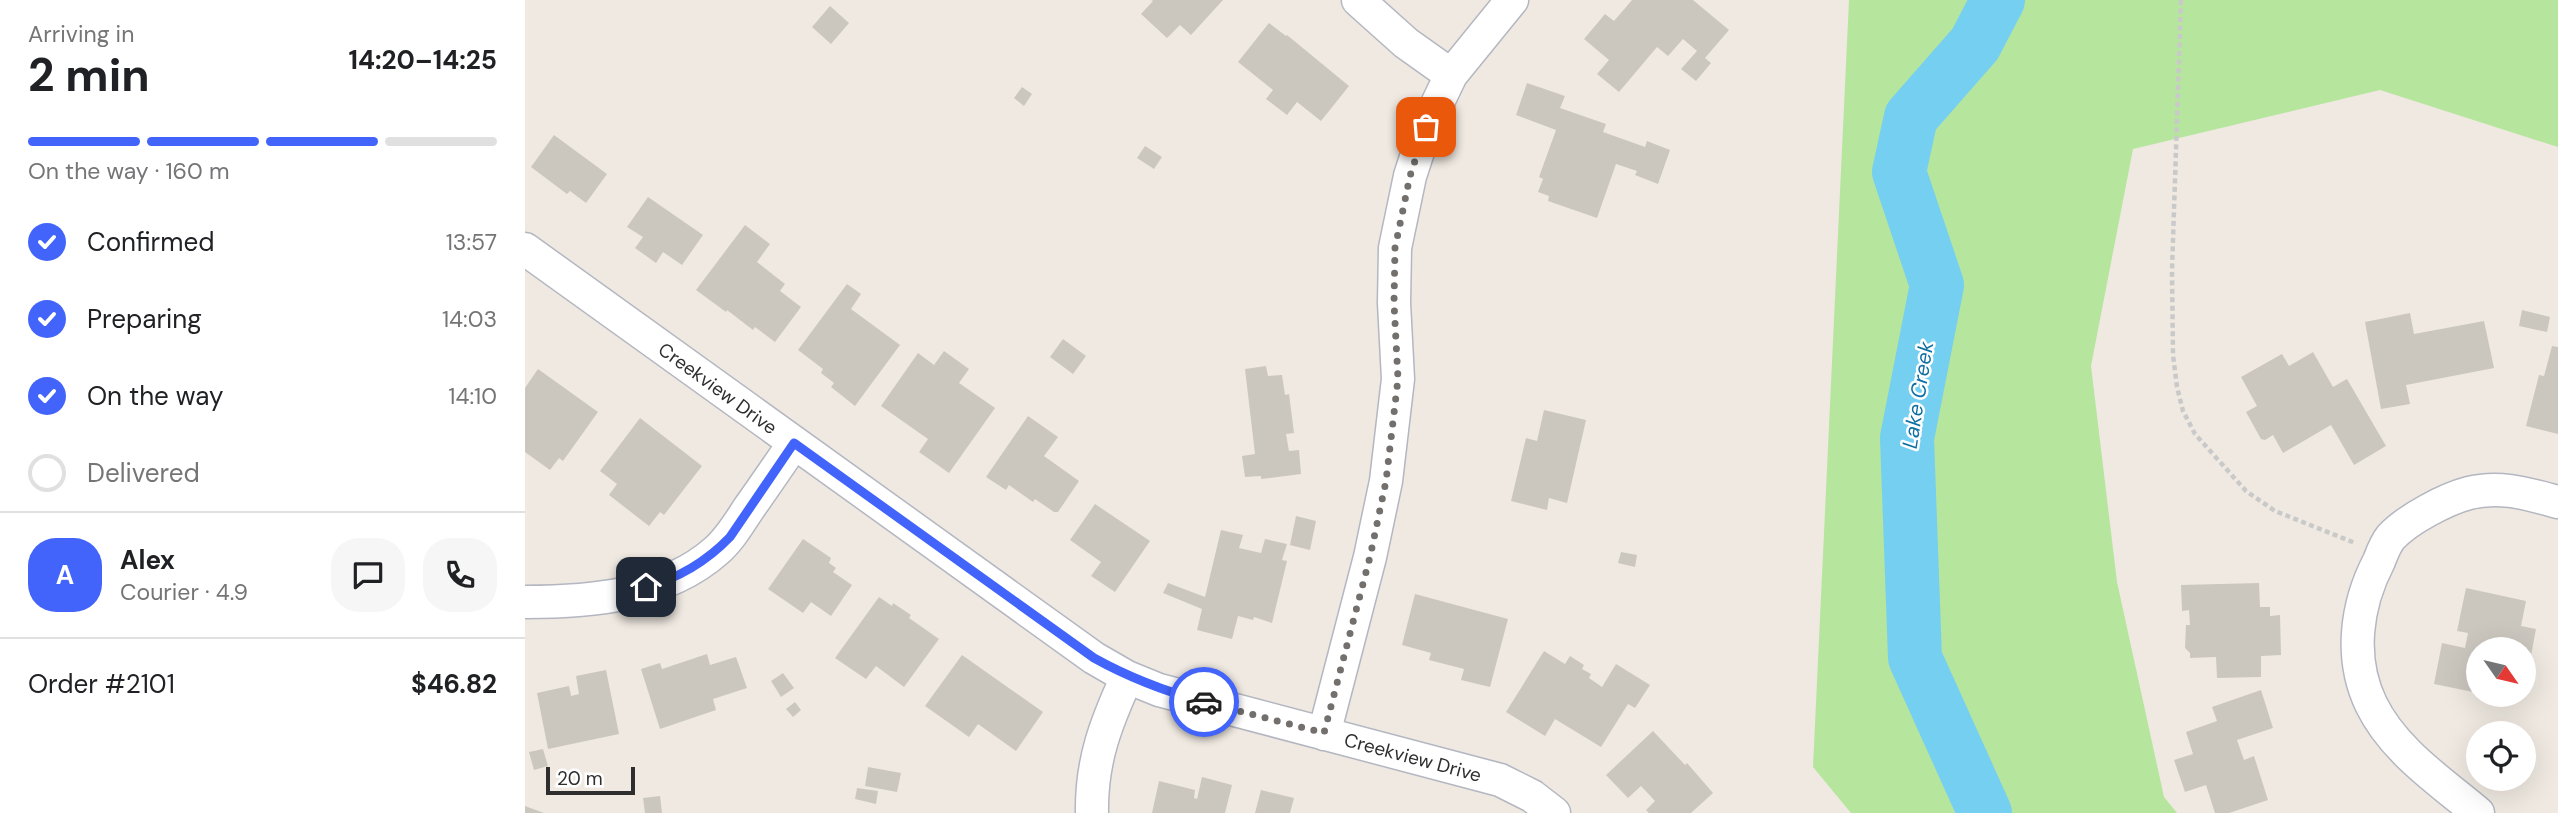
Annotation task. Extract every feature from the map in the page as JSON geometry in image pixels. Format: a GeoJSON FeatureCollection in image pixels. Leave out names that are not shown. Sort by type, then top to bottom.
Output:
{"type":"FeatureCollection","features":[{"type":"Feature","properties":{"kind":"street"},"geometry":{"type":"LineString","coordinates":[[1358,0],[1406,43],[1451,75]]}},
{"type":"Feature","properties":{"kind":"street"},"geometry":{"type":"LineString","coordinates":[[1324,733],[1370,557],[1386,481],[1398,379],[1394,303],[1395,248],[1410,176],[1426,127],[1451,75],[1512,0]]}},
{"type":"Feature","properties":{"kind":"street","name":"Creekview Drive"},"geometry":{"type":"LineString","coordinates":[[525,249],[1094,658],[1127,677],[1159,690],[1500,780],[1532,796],[1554,813]]}},
{"type":"Feature","properties":{"kind":"street"},"geometry":{"type":"LineString","coordinates":[[525,602],[573,602],[622,594],[670,580],[702,562],[730,537],[794,443]]}},
{"type":"Feature","properties":{"kind":"street"},"geometry":{"type":"LineString","coordinates":[[2478,813],[2403,750],[2371,704],[2358,662],[2358,613],[2373,572],[2391,538],[2426,511],[2469,493],[2510,489],[2558,502]]}},
{"type":"Feature","properties":{"kind":"street"},"geometry":{"type":"LineString","coordinates":[[1093,813],[1092,789],[1097,753],[1107,720],[1127,677]]}},
{"type":"Feature","properties":{"kind":"path"},"geometry":{"type":"LineString","coordinates":[[2181,0],[2172,270],[2173,355],[2176,387],[2183,411],[2195,434],[2246,491],[2275,511],[2382,553]]}},
{"type":"Feature","properties":{"kind":"green space"},"geometry":{"type":"Polygon","coordinates":[[[1849,0],[2558,0],[2558,147],[2380,90],[2133,149],[2091,366],[2117,582],[2164,797],[2177,813],[1851,813],[1813,767],[1849,0]]]}},
{"type":"Feature","properties":{"kind":"building"},"geometry":{"type":"Polygon","coordinates":[[[1151,0],[1223,0],[1191,35],[1180,25],[1167,38],[1141,14],[1153,1],[1151,0]]]}},
{"type":"Feature","properties":{"kind":"building"},"geometry":{"type":"Polygon","coordinates":[[[1632,0],[1693,0],[1729,30],[1705,58],[1711,63],[1696,81],[1681,69],[1697,51],[1683,39],[1668,56],[1657,47],[1619,92],[1597,74],[1609,60],[1584,39],[1605,14],[1614,21],[1632,0]]]}},
{"type":"Feature","properties":{"kind":"building"},"geometry":{"type":"Polygon","coordinates":[[[830,6],[849,23],[831,44],[812,27],[830,6]]]}},
{"type":"Feature","properties":{"kind":"building"},"geometry":{"type":"Polygon","coordinates":[[[1269,23],[1349,86],[1321,121],[1297,102],[1287,115],[1266,99],[1273,90],[1238,62],[1269,23]]]}},
{"type":"Feature","properties":{"kind":"building"},"geometry":{"type":"Polygon","coordinates":[[[1527,83],[1565,96],[1560,108],[1606,124],[1603,132],[1645,147],[1647,141],[1670,150],[1658,184],[1635,175],[1637,171],[1616,164],[1597,218],[1548,201],[1549,196],[1538,192],[1543,179],[1539,177],[1556,130],[1516,115],[1527,83]]]}},
{"type":"Feature","properties":{"kind":"building"},"geometry":{"type":"Polygon","coordinates":[[[1022,87],[1032,94],[1024,106],[1014,98],[1022,87]]]}},
{"type":"Feature","properties":{"kind":"building"},"geometry":{"type":"Polygon","coordinates":[[[554,135],[607,174],[586,203],[570,191],[567,194],[531,167],[554,135]]]}},
{"type":"Feature","properties":{"kind":"building"},"geometry":{"type":"Polygon","coordinates":[[[1145,146],[1162,157],[1154,169],[1137,158],[1145,146]]]}},
{"type":"Feature","properties":{"kind":"building"},"geometry":{"type":"Polygon","coordinates":[[[648,197],[703,235],[682,265],[663,252],[656,263],[635,248],[643,237],[627,227],[648,197]]]}},
{"type":"Feature","properties":{"kind":"building"},"geometry":{"type":"Polygon","coordinates":[[[745,225],[770,244],[757,262],[785,284],[780,291],[801,307],[775,342],[696,290],[745,225]]]}},
{"type":"Feature","properties":{"kind":"building"},"geometry":{"type":"Polygon","coordinates":[[[847,284],[861,294],[851,309],[900,345],[855,406],[831,387],[834,383],[821,373],[823,369],[798,350],[847,284]]]}},
{"type":"Feature","properties":{"kind":"building"},"geometry":{"type":"Polygon","coordinates":[[[2522,310],[2550,317],[2547,332],[2519,326],[2522,310]]]}},
{"type":"Feature","properties":{"kind":"building"},"geometry":{"type":"Polygon","coordinates":[[[2410,313],[2414,334],[2484,321],[2494,368],[2406,385],[2410,404],[2381,409],[2365,322],[2410,313]]]}},
{"type":"Feature","properties":{"kind":"building"},"geometry":{"type":"Polygon","coordinates":[[[1063,339],[1086,356],[1073,374],[1050,357],[1063,339]]]}},
{"type":"Feature","properties":{"kind":"building"},"geometry":{"type":"Polygon","coordinates":[[[2552,346],[2558,347],[2558,434],[2526,426],[2539,375],[2544,376],[2552,346]]]}},
{"type":"Feature","properties":{"kind":"building"},"geometry":{"type":"Polygon","coordinates":[[[944,351],[969,369],[959,383],[995,408],[949,473],[919,452],[928,439],[881,406],[918,353],[934,365],[944,351]]]}},
{"type":"Feature","properties":{"kind":"building"},"geometry":{"type":"Polygon","coordinates":[[[2313,352],[2333,387],[2347,379],[2386,446],[2354,465],[2331,425],[2283,453],[2273,435],[2265,440],[2261,439],[2246,412],[2257,406],[2241,377],[2282,354],[2289,366],[2313,352]]]}},
{"type":"Feature","properties":{"kind":"building"},"geometry":{"type":"Polygon","coordinates":[[[1266,366],[1268,376],[1282,375],[1285,395],[1289,394],[1294,433],[1286,434],[1289,451],[1299,450],[1301,474],[1261,479],[1261,476],[1245,477],[1242,456],[1255,454],[1245,369],[1266,366]]]}},
{"type":"Feature","properties":{"kind":"building"},"geometry":{"type":"Polygon","coordinates":[[[538,369],[598,412],[563,461],[559,458],[550,470],[525,452],[525,388],[538,369]]]}},
{"type":"Feature","properties":{"kind":"building"},"geometry":{"type":"Polygon","coordinates":[[[1544,410],[1586,420],[1567,503],[1549,498],[1547,510],[1511,501],[1526,438],[1537,441],[1544,410]]]}},
{"type":"Feature","properties":{"kind":"building"},"geometry":{"type":"Polygon","coordinates":[[[1028,416],[1058,437],[1044,456],[1079,481],[1058,512],[1035,499],[1033,502],[1009,485],[1006,490],[986,477],[1028,416]]]}},
{"type":"Feature","properties":{"kind":"building"},"geometry":{"type":"Polygon","coordinates":[[[640,418],[702,466],[664,515],[660,512],[649,526],[609,495],[617,484],[600,471],[640,418]]]}},
{"type":"Feature","properties":{"kind":"building"},"geometry":{"type":"Polygon","coordinates":[[[1095,504],[1150,541],[1115,592],[1091,576],[1101,562],[1070,540],[1095,504]]]}},
{"type":"Feature","properties":{"kind":"building"},"geometry":{"type":"Polygon","coordinates":[[[1296,516],[1316,521],[1310,550],[1290,545],[1296,516]]]}},
{"type":"Feature","properties":{"kind":"building"},"geometry":{"type":"Polygon","coordinates":[[[1221,530],[1243,535],[1239,548],[1261,553],[1265,539],[1287,544],[1282,560],[1287,561],[1272,623],[1254,617],[1253,620],[1238,616],[1232,639],[1197,630],[1202,609],[1163,593],[1168,583],[1205,597],[1221,530]]]}},
{"type":"Feature","properties":{"kind":"building"},"geometry":{"type":"Polygon","coordinates":[[[803,539],[831,558],[829,563],[836,568],[833,572],[852,585],[831,616],[811,602],[803,613],[768,589],[803,539]]]}},
{"type":"Feature","properties":{"kind":"building"},"geometry":{"type":"Polygon","coordinates":[[[1621,552],[1637,555],[1635,567],[1618,563],[1621,552]]]}},
{"type":"Feature","properties":{"kind":"building"},"geometry":{"type":"Polygon","coordinates":[[[2259,583],[2260,607],[2270,607],[2270,616],[2280,615],[2281,655],[2261,656],[2261,677],[2217,678],[2216,657],[2190,658],[2190,653],[2185,648],[2186,625],[2190,625],[2189,610],[2182,611],[2181,585],[2259,583]]]}},
{"type":"Feature","properties":{"kind":"building"},"geometry":{"type":"Polygon","coordinates":[[[2466,588],[2526,601],[2521,626],[2536,629],[2534,637],[2467,637],[2468,633],[2457,631],[2466,588]]]}},
{"type":"Feature","properties":{"kind":"building"},"geometry":{"type":"Polygon","coordinates":[[[1415,594],[1508,619],[1490,687],[1461,680],[1464,669],[1429,660],[1431,653],[1402,645],[1415,594]]]}},
{"type":"Feature","properties":{"kind":"building"},"geometry":{"type":"Polygon","coordinates":[[[879,597],[911,615],[909,618],[939,639],[904,687],[876,666],[866,679],[835,658],[879,597]]]}},
{"type":"Feature","properties":{"kind":"building"},"geometry":{"type":"Polygon","coordinates":[[[2442,643],[2465,648],[2466,643],[2466,691],[2434,684],[2442,643]]]}},
{"type":"Feature","properties":{"kind":"building"},"geometry":{"type":"Polygon","coordinates":[[[1544,651],[1565,664],[1570,656],[1584,665],[1582,669],[1591,674],[1589,678],[1602,687],[1616,664],[1650,685],[1635,708],[1628,704],[1601,747],[1555,719],[1545,736],[1506,712],[1544,651]]]}},
{"type":"Feature","properties":{"kind":"building"},"geometry":{"type":"Polygon","coordinates":[[[707,654],[710,665],[736,657],[747,688],[713,699],[716,710],[660,729],[641,669],[660,663],[662,669],[707,654]]]}},
{"type":"Feature","properties":{"kind":"building"},"geometry":{"type":"Polygon","coordinates":[[[962,655],[1043,712],[1016,751],[978,724],[969,737],[925,706],[962,655]]]}},
{"type":"Feature","properties":{"kind":"building"},"geometry":{"type":"Polygon","coordinates":[[[606,670],[619,734],[548,749],[537,693],[569,686],[571,696],[579,694],[576,676],[606,670]]]}},
{"type":"Feature","properties":{"kind":"building"},"geometry":{"type":"Polygon","coordinates":[[[783,673],[794,688],[781,697],[771,681],[783,673]]]}},
{"type":"Feature","properties":{"kind":"building"},"geometry":{"type":"Polygon","coordinates":[[[2261,690],[2273,728],[2237,740],[2244,760],[2254,756],[2268,800],[2229,813],[2215,813],[2206,785],[2185,792],[2174,760],[2193,754],[2186,732],[2217,721],[2212,707],[2261,690]]]}},
{"type":"Feature","properties":{"kind":"building"},"geometry":{"type":"Polygon","coordinates":[[[795,702],[801,710],[793,717],[786,709],[795,702]]]}},
{"type":"Feature","properties":{"kind":"building"},"geometry":{"type":"Polygon","coordinates":[[[1653,731],[1685,765],[1687,763],[1713,793],[1691,813],[1649,813],[1646,810],[1655,801],[1641,786],[1628,798],[1606,775],[1653,731]]]}},
{"type":"Feature","properties":{"kind":"building"},"geometry":{"type":"Polygon","coordinates":[[[543,749],[548,766],[534,770],[529,752],[543,749]]]}},
{"type":"Feature","properties":{"kind":"building"},"geometry":{"type":"Polygon","coordinates":[[[868,767],[901,773],[897,792],[865,786],[868,767]]]}},
{"type":"Feature","properties":{"kind":"building"},"geometry":{"type":"Polygon","coordinates":[[[1202,777],[1232,785],[1225,813],[1152,813],[1159,781],[1195,790],[1194,798],[1197,799],[1202,777]]]}},
{"type":"Feature","properties":{"kind":"building"},"geometry":{"type":"Polygon","coordinates":[[[857,788],[878,791],[876,804],[855,799],[857,788]]]}},
{"type":"Feature","properties":{"kind":"building"},"geometry":{"type":"Polygon","coordinates":[[[1261,790],[1294,798],[1290,813],[1255,813],[1261,790]]]}},
{"type":"Feature","properties":{"kind":"building"},"geometry":{"type":"Polygon","coordinates":[[[660,796],[662,813],[645,813],[643,798],[660,796]]]}},
{"type":"Feature","properties":{"kind":"building"},"geometry":{"type":"Polygon","coordinates":[[[525,806],[544,813],[525,813],[525,806]]]}},
{"type":"Feature","properties":{"kind":"waterway","name":"Lake Creek"},"geometry":{"type":"LineString","coordinates":[[1985,813],[1915,658],[1907,438],[1937,285],[1899,172],[1911,117],[1975,44],[1998,0]]}},
{"type":"Feature","properties":{"kind":"way so far"},"geometry":{"type":"LineString","coordinates":[[1204,702],[1324,733],[1370,557],[1386,481],[1398,379],[1394,303],[1395,248],[1410,176],[1426,127]]}},
{"type":"Feature","properties":{"kind":"route"},"geometry":{"type":"LineString","coordinates":[[646,587],[670,580],[717,550],[730,537],[794,443],[1094,658],[1127,677],[1159,690],[1204,702]]}}]}
